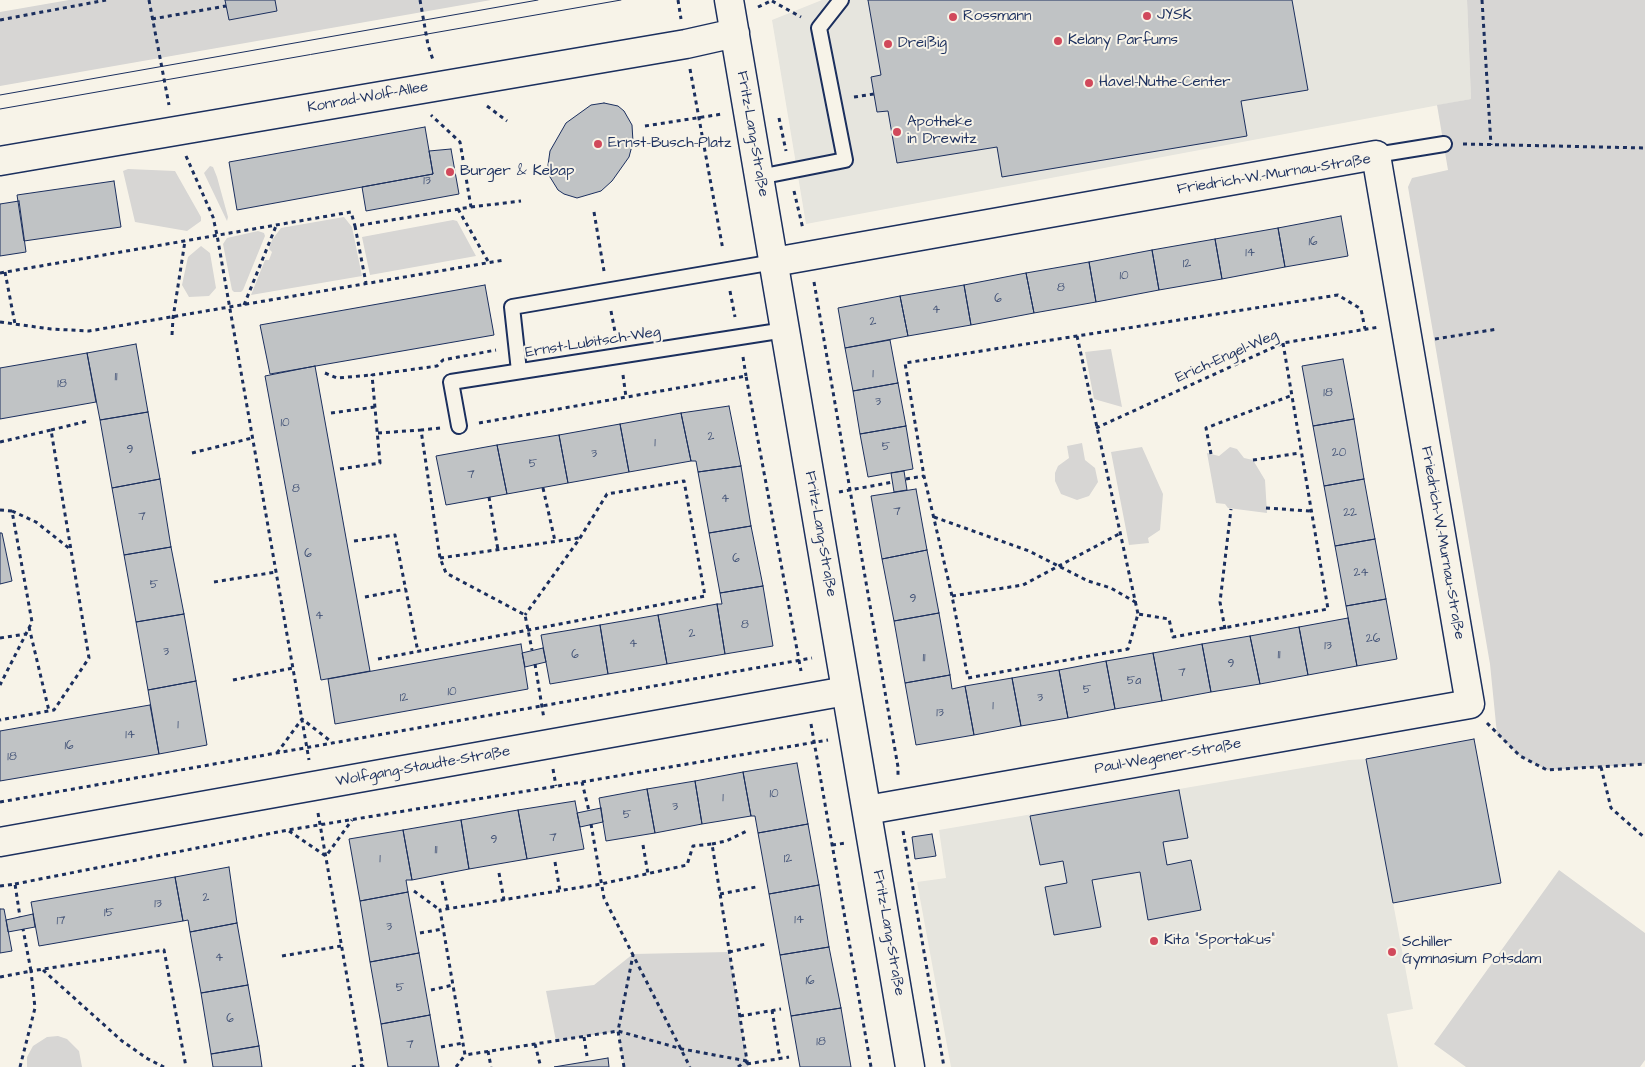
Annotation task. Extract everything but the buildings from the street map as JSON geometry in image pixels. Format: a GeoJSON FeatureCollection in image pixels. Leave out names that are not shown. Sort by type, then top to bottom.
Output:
{"type":"FeatureCollection","features":[{"type":"Feature","properties":{"kind":"street","name":"Fritz-Lang-Straße"},"geometry":{"type":"LineString","coordinates":[[730,0],[910,1067]]}},
{"type":"Feature","properties":{"kind":"street","name":"Konrad-Wolf-Allee"},"geometry":{"type":"LineString","coordinates":[[0,161],[686,44],[735,33]]}},
{"type":"Feature","properties":{"kind":"street","name":"Friedrich-W.-Murnau-Straße"},"geometry":{"type":"LineString","coordinates":[[774,262],[1376,155],[1470,704]]}},
{"type":"Feature","properties":{"kind":"street","name":"Wolfgang-Staudte-Straße"},"geometry":{"type":"LineString","coordinates":[[0,842],[846,691]]}},
{"type":"Feature","properties":{"kind":"street","name":"Paul-Wegener-Straße"},"geometry":{"type":"LineString","coordinates":[[867,810],[1470,704]]}},
{"type":"Feature","properties":{"kind":"lane"},"geometry":{"type":"LineString","coordinates":[[760,177],[845,160],[819,28],[841,0]]}},
{"type":"Feature","properties":{"kind":"lane"},"geometry":{"type":"LineString","coordinates":[[1376,155],[1444,144]]}},
{"type":"Feature","properties":{"kind":"lane"},"geometry":{"type":"LineString","coordinates":[[518,371],[512,307],[774,262]]}},
{"type":"Feature","properties":{"kind":"lane","name":"Ernst-Lubitsch-Weg"},"geometry":{"type":"LineString","coordinates":[[459,426],[451,382],[785,330]]}},
{"type":"Feature","properties":{"kind":"path"},"geometry":{"type":"LineString","coordinates":[[0,20],[106,0]]}},
{"type":"Feature","properties":{"kind":"path"},"geometry":{"type":"LineString","coordinates":[[420,0],[428,45],[444,86]]}},
{"type":"Feature","properties":{"kind":"path"},"geometry":{"type":"LineString","coordinates":[[678,0],[806,698],[870,1067]]}},
{"type":"Feature","properties":{"kind":"path"},"geometry":{"type":"LineString","coordinates":[[1482,0],[1491,144]]}},
{"type":"Feature","properties":{"kind":"path"},"geometry":{"type":"LineString","coordinates":[[772,1],[819,28]]}},
{"type":"Feature","properties":{"kind":"path"},"geometry":{"type":"LineString","coordinates":[[152,19],[226,6]]}},
{"type":"Feature","properties":{"kind":"path"},"geometry":{"type":"LineString","coordinates":[[758,7],[760,16]]}},
{"type":"Feature","properties":{"kind":"path"},"geometry":{"type":"LineString","coordinates":[[644,126],[777,105],[809,256],[850,490],[898,767],[898,804],[944,1067]]}},
{"type":"Feature","properties":{"kind":"path"},"geometry":{"type":"LineString","coordinates":[[431,115],[460,142],[471,207]]}},
{"type":"Feature","properties":{"kind":"path"},"geometry":{"type":"LineString","coordinates":[[1444,144],[1645,148]]}},
{"type":"Feature","properties":{"kind":"path"},"geometry":{"type":"LineString","coordinates":[[355,226],[521,200]]}},
{"type":"Feature","properties":{"kind":"path"},"geometry":{"type":"LineString","coordinates":[[458,209],[488,263]]}},
{"type":"Feature","properties":{"kind":"path"},"geometry":{"type":"LineString","coordinates":[[0,273],[351,212],[366,283]]}},
{"type":"Feature","properties":{"kind":"path"},"geometry":{"type":"LineString","coordinates":[[594,212],[608,290]]}},
{"type":"Feature","properties":{"kind":"path"},"geometry":{"type":"LineString","coordinates":[[244,305],[276,225]]}},
{"type":"Feature","properties":{"kind":"path"},"geometry":{"type":"LineString","coordinates":[[217,235],[363,1066],[352,1067]]}},
{"type":"Feature","properties":{"kind":"path"},"geometry":{"type":"LineString","coordinates":[[172,335],[172,318],[185,241]]}},
{"type":"Feature","properties":{"kind":"path"},"geometry":{"type":"LineString","coordinates":[[0,322],[51,330],[89,331],[504,260]]}},
{"type":"Feature","properties":{"kind":"path"},"geometry":{"type":"LineString","coordinates":[[5,272],[15,324]]}},
{"type":"Feature","properties":{"kind":"path"},"geometry":{"type":"LineString","coordinates":[[1077,336],[1129,579],[1137,603],[1138,614],[1128,649],[968,678],[952,596],[924,476],[905,363],[1338,295],[1361,309],[1365,329]]}},
{"type":"Feature","properties":{"kind":"path","name":"Erich-Engel-Weg"},"geometry":{"type":"LineString","coordinates":[[1096,428],[1283,344],[1365,329],[1406,333],[1498,329]]}},
{"type":"Feature","properties":{"kind":"path"},"geometry":{"type":"LineString","coordinates":[[1138,614],[1169,619],[1173,637],[1328,609],[1290,396],[1283,344]]}},
{"type":"Feature","properties":{"kind":"path"},"geometry":{"type":"LineString","coordinates":[[325,373],[336,378],[372,375],[437,366],[443,360],[517,347]]}},
{"type":"Feature","properties":{"kind":"path"},"geometry":{"type":"LineString","coordinates":[[340,469],[380,462],[372,375]]}},
{"type":"Feature","properties":{"kind":"path"},"geometry":{"type":"LineString","coordinates":[[378,433],[459,426],[746,376]]}},
{"type":"Feature","properties":{"kind":"path"},"geometry":{"type":"LineString","coordinates":[[1211,454],[1206,428],[1290,396]]}},
{"type":"Feature","properties":{"kind":"path"},"geometry":{"type":"LineString","coordinates":[[332,413],[375,407]]}},
{"type":"Feature","properties":{"kind":"path"},"geometry":{"type":"LineString","coordinates":[[0,442],[88,421]]}},
{"type":"Feature","properties":{"kind":"path"},"geometry":{"type":"LineString","coordinates":[[0,720],[54,710],[89,658],[51,430]]}},
{"type":"Feature","properties":{"kind":"path"},"geometry":{"type":"LineString","coordinates":[[421,430],[440,558],[446,573],[525,615],[532,650]]}},
{"type":"Feature","properties":{"kind":"path"},"geometry":{"type":"LineString","coordinates":[[192,453],[252,438]]}},
{"type":"Feature","properties":{"kind":"path"},"geometry":{"type":"LineString","coordinates":[[1253,460],[1300,453]]}},
{"type":"Feature","properties":{"kind":"path"},"geometry":{"type":"LineString","coordinates":[[906,479],[924,476]]}},
{"type":"Feature","properties":{"kind":"path"},"geometry":{"type":"LineString","coordinates":[[378,659],[705,596],[684,481],[607,494],[580,538],[525,615]]}},
{"type":"Feature","properties":{"kind":"path"},"geometry":{"type":"LineString","coordinates":[[813,497],[893,482]]}},
{"type":"Feature","properties":{"kind":"path"},"geometry":{"type":"LineString","coordinates":[[543,488],[555,541]]}},
{"type":"Feature","properties":{"kind":"path"},"geometry":{"type":"LineString","coordinates":[[489,497],[498,550]]}},
{"type":"Feature","properties":{"kind":"path"},"geometry":{"type":"LineString","coordinates":[[1266,508],[1310,511]]}},
{"type":"Feature","properties":{"kind":"path"},"geometry":{"type":"LineString","coordinates":[[1225,629],[1220,602],[1231,509]]}},
{"type":"Feature","properties":{"kind":"path"},"geometry":{"type":"LineString","coordinates":[[0,510],[12,511],[49,531],[71,550]]}},
{"type":"Feature","properties":{"kind":"path"},"geometry":{"type":"LineString","coordinates":[[0,685],[32,622],[12,511]]}},
{"type":"Feature","properties":{"kind":"path"},"geometry":{"type":"LineString","coordinates":[[934,517],[1029,551],[1088,581],[1111,588],[1137,603]]}},
{"type":"Feature","properties":{"kind":"path"},"geometry":{"type":"LineString","coordinates":[[952,596],[1023,585],[1119,534]]}},
{"type":"Feature","properties":{"kind":"path"},"geometry":{"type":"LineString","coordinates":[[354,541],[394,535],[418,652]]}},
{"type":"Feature","properties":{"kind":"path"},"geometry":{"type":"LineString","coordinates":[[440,558],[580,538]]}},
{"type":"Feature","properties":{"kind":"path"},"geometry":{"type":"LineString","coordinates":[[214,582],[276,572]]}},
{"type":"Feature","properties":{"kind":"path"},"geometry":{"type":"LineString","coordinates":[[365,597],[406,588]]}},
{"type":"Feature","properties":{"kind":"path"},"geometry":{"type":"LineString","coordinates":[[29,627],[49,711]]}},
{"type":"Feature","properties":{"kind":"path"},"geometry":{"type":"LineString","coordinates":[[0,638],[26,634]]}},
{"type":"Feature","properties":{"kind":"path"},"geometry":{"type":"LineString","coordinates":[[0,802],[840,653]]}},
{"type":"Feature","properties":{"kind":"path"},"geometry":{"type":"LineString","coordinates":[[535,664],[542,706]]}},
{"type":"Feature","properties":{"kind":"path"},"geometry":{"type":"LineString","coordinates":[[233,680],[293,668]]}},
{"type":"Feature","properties":{"kind":"path"},"geometry":{"type":"LineString","coordinates":[[1470,704],[1520,756],[1548,770],[1645,764]]}},
{"type":"Feature","properties":{"kind":"path"},"geometry":{"type":"LineString","coordinates":[[302,719],[333,743]]}},
{"type":"Feature","properties":{"kind":"path"},"geometry":{"type":"LineString","coordinates":[[277,753],[302,719]]}},
{"type":"Feature","properties":{"kind":"path"},"geometry":{"type":"LineString","coordinates":[[0,886],[288,830],[814,743],[854,734]]}},
{"type":"Feature","properties":{"kind":"path"},"geometry":{"type":"LineString","coordinates":[[1600,767],[1611,808],[1645,838]]}},
{"type":"Feature","properties":{"kind":"path"},"geometry":{"type":"LineString","coordinates":[[582,782],[589,811]]}},
{"type":"Feature","properties":{"kind":"path"},"geometry":{"type":"LineString","coordinates":[[326,856],[352,820]]}},
{"type":"Feature","properties":{"kind":"path"},"geometry":{"type":"LineString","coordinates":[[591,824],[604,898],[690,1067]]}},
{"type":"Feature","properties":{"kind":"path"},"geometry":{"type":"LineString","coordinates":[[288,830],[326,856]]}},
{"type":"Feature","properties":{"kind":"path"},"geometry":{"type":"LineString","coordinates":[[414,891],[440,910],[601,884],[687,865],[694,846],[726,841],[749,830]]}},
{"type":"Feature","properties":{"kind":"path"},"geometry":{"type":"LineString","coordinates":[[712,844],[747,1064]]}},
{"type":"Feature","properties":{"kind":"path"},"geometry":{"type":"LineString","coordinates":[[643,845],[648,874]]}},
{"type":"Feature","properties":{"kind":"path"},"geometry":{"type":"LineString","coordinates":[[555,862],[560,891]]}},
{"type":"Feature","properties":{"kind":"path"},"geometry":{"type":"LineString","coordinates":[[499,873],[504,900]]}},
{"type":"Feature","properties":{"kind":"path"},"geometry":{"type":"LineString","coordinates":[[442,881],[448,909]]}},
{"type":"Feature","properties":{"kind":"path"},"geometry":{"type":"LineString","coordinates":[[15,884],[20,917]]}},
{"type":"Feature","properties":{"kind":"path"},"geometry":{"type":"LineString","coordinates":[[720,894],[756,887]]}},
{"type":"Feature","properties":{"kind":"path"},"geometry":{"type":"LineString","coordinates":[[440,910],[465,1054],[456,1067]]}},
{"type":"Feature","properties":{"kind":"path"},"geometry":{"type":"LineString","coordinates":[[20,1067],[35,1008],[31,971],[23,929]]}},
{"type":"Feature","properties":{"kind":"path"},"geometry":{"type":"LineString","coordinates":[[420,933],[443,929]]}},
{"type":"Feature","properties":{"kind":"path"},"geometry":{"type":"LineString","coordinates":[[729,952],[766,944]]}},
{"type":"Feature","properties":{"kind":"path"},"geometry":{"type":"LineString","coordinates":[[282,956],[341,946]]}},
{"type":"Feature","properties":{"kind":"path"},"geometry":{"type":"LineString","coordinates":[[0,977],[164,950],[186,1067]]}},
{"type":"Feature","properties":{"kind":"path"},"geometry":{"type":"LineString","coordinates":[[624,1067],[618,1031],[633,954]]}},
{"type":"Feature","properties":{"kind":"path"},"geometry":{"type":"LineString","coordinates":[[43,970],[122,1041],[148,1059],[164,1067]]}},
{"type":"Feature","properties":{"kind":"path"},"geometry":{"type":"LineString","coordinates":[[431,990],[453,986]]}},
{"type":"Feature","properties":{"kind":"path"},"geometry":{"type":"LineString","coordinates":[[740,1016],[781,1009]]}},
{"type":"Feature","properties":{"kind":"path"},"geometry":{"type":"LineString","coordinates":[[772,1010],[780,1059]]}},
{"type":"Feature","properties":{"kind":"path"},"geometry":{"type":"LineString","coordinates":[[465,1054],[618,1031],[682,1050],[747,1064]]}},
{"type":"Feature","properties":{"kind":"path"},"geometry":{"type":"LineString","coordinates":[[584,1036],[587,1056]]}},
{"type":"Feature","properties":{"kind":"path"},"geometry":{"type":"LineString","coordinates":[[441,1047],[463,1043]]}},
{"type":"Feature","properties":{"kind":"path"},"geometry":{"type":"LineString","coordinates":[[535,1044],[540,1064]]}},
{"type":"Feature","properties":{"kind":"path"},"geometry":{"type":"LineString","coordinates":[[488,1051],[492,1067]]}},
{"type":"Feature","properties":{"kind":"path"},"geometry":{"type":"LineString","coordinates":[[738,1067],[789,1057]]}},
{"type":"Feature","properties":{"kind":"shaded area"},"geometry":{"type":"Polygon","coordinates":[[[69,0],[491,0],[0,86],[0,12],[69,0]]]}},
{"type":"Feature","properties":{"kind":"shaded area"},"geometry":{"type":"Polygon","coordinates":[[[822,0],[1467,0],[1471,99],[806,224],[772,20],[822,0]]]}},
{"type":"Feature","properties":{"kind":"shaded area"},"geometry":{"type":"Polygon","coordinates":[[[1467,0],[1645,0],[1645,764],[1547,770],[1520,756],[1497,734],[1490,664],[1408,187],[1412,178],[1448,170],[1437,105],[1471,99],[1467,0]]]}},
{"type":"Feature","properties":{"kind":"shaded area"},"geometry":{"type":"Polygon","coordinates":[[[210,166],[213,167],[217,177],[228,217],[227,221],[204,173],[210,166]]]}},
{"type":"Feature","properties":{"kind":"shaded area"},"geometry":{"type":"Polygon","coordinates":[[[128,169],[175,171],[201,217],[201,221],[187,231],[135,222],[123,171],[128,169]]]}},
{"type":"Feature","properties":{"kind":"shaded area"},"geometry":{"type":"Polygon","coordinates":[[[344,217],[352,227],[362,276],[251,295],[265,260],[269,260],[272,252],[269,249],[272,240],[281,228],[344,217]]]}},
{"type":"Feature","properties":{"kind":"shaded area"},"geometry":{"type":"Polygon","coordinates":[[[453,220],[457,221],[476,256],[370,275],[362,237],[453,220]]]}},
{"type":"Feature","properties":{"kind":"shaded area"},"geometry":{"type":"Polygon","coordinates":[[[258,231],[264,233],[265,236],[243,290],[241,292],[234,292],[232,290],[223,244],[227,238],[258,231]]]}},
{"type":"Feature","properties":{"kind":"shaded area"},"geometry":{"type":"Polygon","coordinates":[[[201,246],[210,253],[216,288],[209,296],[189,297],[182,285],[188,257],[201,246]]]}},
{"type":"Feature","properties":{"kind":"shaded area"},"geometry":{"type":"Polygon","coordinates":[[[1111,349],[1122,407],[1094,399],[1085,352],[1111,349]]]}},
{"type":"Feature","properties":{"kind":"shaded area"},"geometry":{"type":"Polygon","coordinates":[[[1082,443],[1085,460],[1095,468],[1098,482],[1089,496],[1077,500],[1061,494],[1055,481],[1055,473],[1058,466],[1069,458],[1067,446],[1082,443]]]}},
{"type":"Feature","properties":{"kind":"shaded area"},"geometry":{"type":"Polygon","coordinates":[[[1142,447],[1163,494],[1160,530],[1148,538],[1149,543],[1129,545],[1111,452],[1142,447]]]}},
{"type":"Feature","properties":{"kind":"shaded area"},"geometry":{"type":"Polygon","coordinates":[[[1230,447],[1237,449],[1244,458],[1253,460],[1265,480],[1267,513],[1228,508],[1225,504],[1216,503],[1207,453],[1219,456],[1230,447]]]}},
{"type":"Feature","properties":{"kind":"shaded area","name":"Kita \"Sportakus\""},"geometry":{"type":"Polygon","coordinates":[[[1366,759],[1413,1009],[1387,1014],[1398,1067],[951,1067],[917,882],[946,878],[939,830],[1349,760],[1366,759]]]}},
{"type":"Feature","properties":{"kind":"shaded area"},"geometry":{"type":"Polygon","coordinates":[[[1559,870],[1645,933],[1645,1060],[1640,1067],[1466,1067],[1434,1044],[1559,870]]]}},
{"type":"Feature","properties":{"kind":"shaded area"},"geometry":{"type":"Polygon","coordinates":[[[729,952],[748,1067],[624,1067],[618,1031],[556,1041],[546,991],[594,985],[633,954],[729,952]]]}},
{"type":"Feature","properties":{"kind":"shaded area"},"geometry":{"type":"Polygon","coordinates":[[[58,1036],[67,1039],[79,1051],[82,1067],[27,1067],[27,1057],[33,1046],[47,1037],[58,1036]]]}},
{"type":"Feature","properties":{"kind":"tram line"},"geometry":{"type":"LineString","coordinates":[[0,95],[538,0]]}},
{"type":"Feature","properties":{"kind":"tram line"},"geometry":{"type":"LineString","coordinates":[[0,109],[621,0]]}},
{"type":"Feature","properties":{"kind":"place","name":"JYSK"},"geometry":{"type":"Point","coordinates":[1147,16]}},
{"type":"Feature","properties":{"kind":"place","name":"Rossmann"},"geometry":{"type":"Point","coordinates":[953,17]}},
{"type":"Feature","properties":{"kind":"place","name":"Kelany Parfums"},"geometry":{"type":"Point","coordinates":[1058,41]}},
{"type":"Feature","properties":{"kind":"place","name":"Dreißig"},"geometry":{"type":"Point","coordinates":[888,44]}},
{"type":"Feature","properties":{"kind":"place","name":"Havel-Nuthe-Center"},"geometry":{"type":"Point","coordinates":[1089,83]}},
{"type":"Feature","properties":{"kind":"place","name":"Apotheke in Drewitz"},"geometry":{"type":"Point","coordinates":[897,132]}},
{"type":"Feature","properties":{"kind":"place","name":"Ernst-Busch-Platz"},"geometry":{"type":"Point","coordinates":[598,144]}},
{"type":"Feature","properties":{"kind":"place","name":"Burger & Kebap"},"geometry":{"type":"Point","coordinates":[450,172]}},
{"type":"Feature","properties":{"kind":"place","name":"Kita \"Sportakus\""},"geometry":{"type":"Point","coordinates":[1154,941]}},
{"type":"Feature","properties":{"kind":"place","name":"Schiller Gymnasium Potsdam"},"geometry":{"type":"Point","coordinates":[1392,952]}}]}
